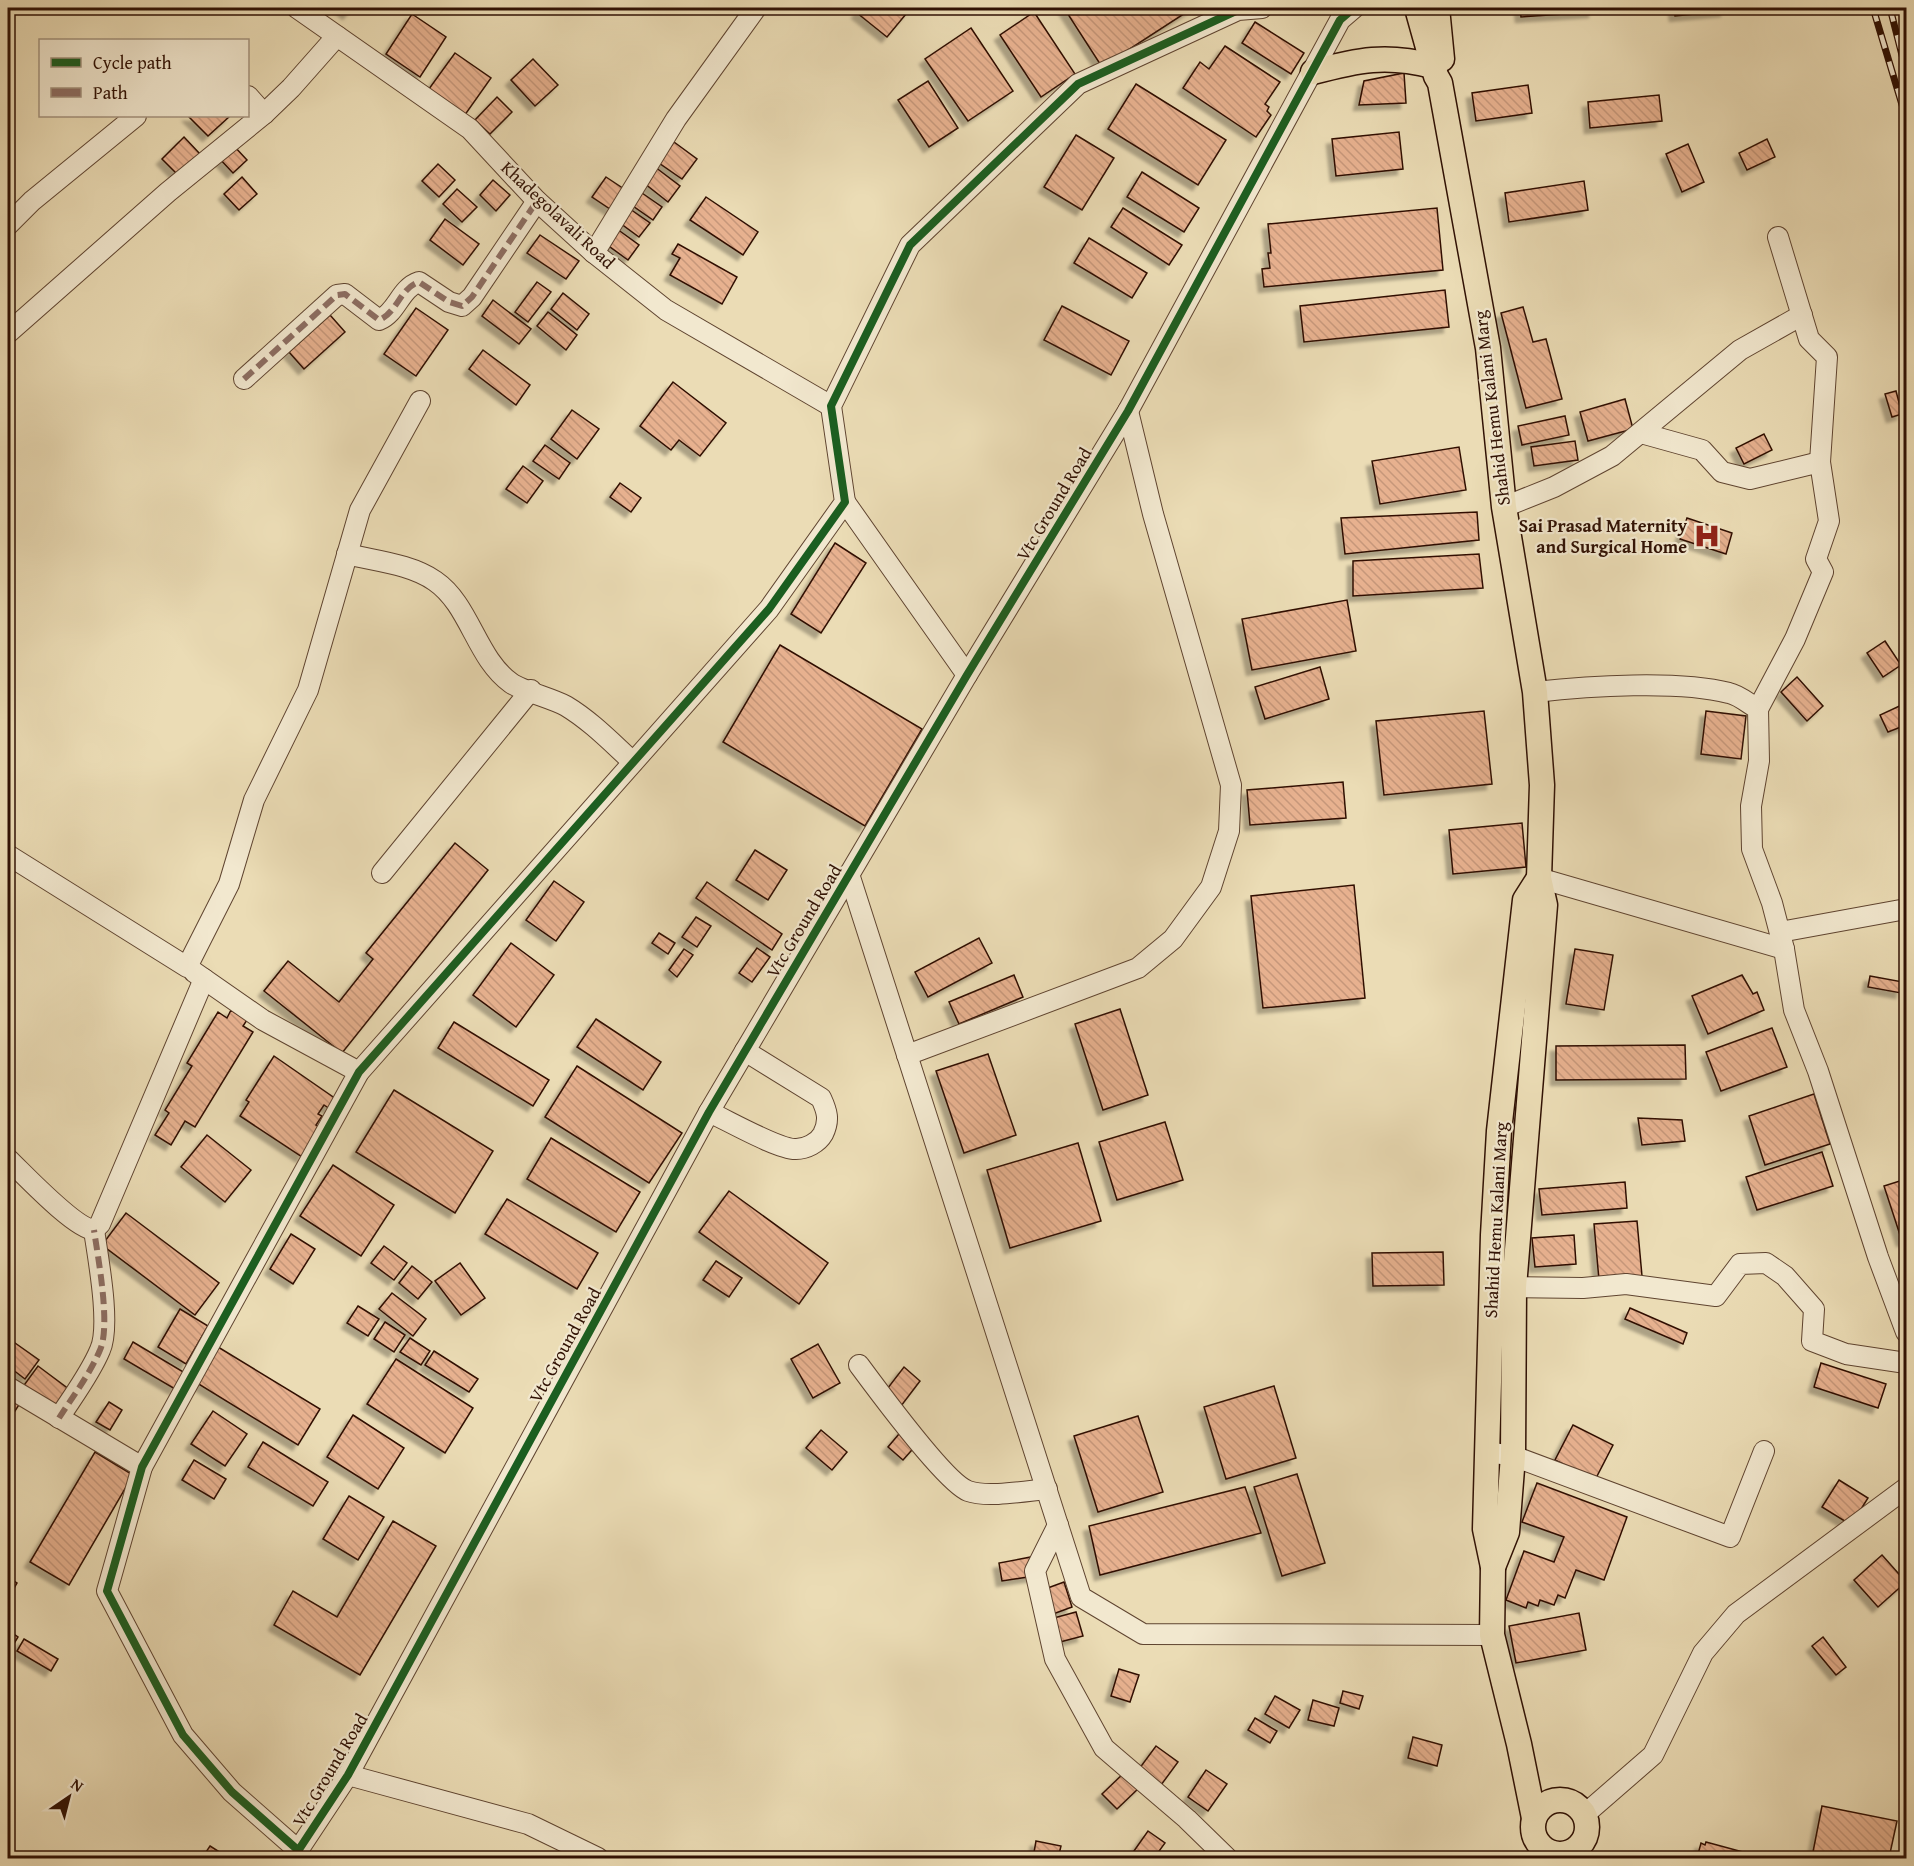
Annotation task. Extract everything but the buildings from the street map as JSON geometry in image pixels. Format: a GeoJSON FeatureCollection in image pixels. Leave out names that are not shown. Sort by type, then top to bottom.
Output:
{"type":"FeatureCollection","features":[{"type":"Feature","properties":{"kind":"main road"},"geometry":{"type":"LineString","coordinates":[[1417,8],[1437,74]]}},
{"type":"Feature","properties":{"kind":"main road"},"geometry":{"type":"LineString","coordinates":[[1313,72],[1380,57],[1405,59],[1443,77],[1437,8]]}},
{"type":"Feature","properties":{"kind":"main road","name":"Shahid Hemu Kalani Marg"},"geometry":{"type":"LineString","coordinates":[[1437,74],[1488,348],[1503,507],[1536,692],[1542,785],[1539,878],[1545,905],[1514,1287],[1513,1456],[1507,1532],[1493,1567]]}},
{"type":"Feature","properties":{"kind":"main road","name":"Shahid Hemu Kalani Marg"},"geometry":{"type":"LineString","coordinates":[[1534,1827],[1520,1744],[1492,1635],[1493,1567],[1485,1529],[1493,1234],[1499,1131],[1525,900],[1539,878]]}},
{"type":"Feature","properties":{"kind":"main road"},"geometry":{"type":"LineString","coordinates":[[1525,1858],[1534,1827],[1545,1804],[1562,1800],[1579,1808],[1584,1815],[1587,1833],[1572,1855],[1552,1853],[1538,1843],[1534,1827]]}},
{"type":"Feature","properties":{"kind":"street","name":"Khadegolavali Road"},"geometry":{"type":"LineString","coordinates":[[297,8],[470,129],[537,201],[594,253],[666,310],[831,406]]}},
{"type":"Feature","properties":{"kind":"street"},"geometry":{"type":"LineString","coordinates":[[594,253],[676,119],[756,8]]}},
{"type":"Feature","properties":{"kind":"street"},"geometry":{"type":"LineString","coordinates":[[967,675],[845,502],[831,406],[910,245],[1078,84],[1238,10],[1262,8]]}},
{"type":"Feature","properties":{"kind":"street","name":"Vtc Ground Road"},"geometry":{"type":"LineString","coordinates":[[296,1855],[348,1775],[709,1112],[967,675],[1128,411],[1340,20],[1353,8]]}},
{"type":"Feature","properties":{"kind":"street"},"geometry":{"type":"LineString","coordinates":[[8,333],[168,192],[264,114],[291,88],[337,36]]}},
{"type":"Feature","properties":{"kind":"street"},"geometry":{"type":"LineString","coordinates":[[249,97],[264,114]]}},
{"type":"Feature","properties":{"kind":"street"},"geometry":{"type":"LineString","coordinates":[[8,225],[32,201],[135,117]]}},
{"type":"Feature","properties":{"kind":"street"},"geometry":{"type":"LineString","coordinates":[[244,379],[337,295],[345,294],[379,320],[386,318],[411,284],[419,282],[449,302],[462,306],[472,297],[537,201]]}},
{"type":"Feature","properties":{"kind":"street"},"geometry":{"type":"LineString","coordinates":[[1778,237],[1809,339],[1827,357],[1820,462],[1829,521],[1816,559],[1823,572],[1795,639],[1758,709],[1759,761],[1751,806],[1752,849],[1772,903],[1782,940],[1794,1010],[1818,1071],[1878,1257],[1906,1332]]}},
{"type":"Feature","properties":{"kind":"street"},"geometry":{"type":"LineString","coordinates":[[1503,507],[1554,487],[1602,461],[1641,433],[1740,350],[1802,315]]}},
{"type":"Feature","properties":{"kind":"street"},"geometry":{"type":"LineString","coordinates":[[187,967],[229,884],[254,800],[308,690],[360,510],[420,401]]}},
{"type":"Feature","properties":{"kind":"street"},"geometry":{"type":"LineString","coordinates":[[907,1055],[1138,968],[1173,939],[1211,888],[1229,831],[1231,785],[1153,514],[1128,411]]}},
{"type":"Feature","properties":{"kind":"street"},"geometry":{"type":"LineString","coordinates":[[1641,433],[1702,450],[1722,472],[1750,479],[1820,462]]}},
{"type":"Feature","properties":{"kind":"street"},"geometry":{"type":"LineString","coordinates":[[296,1855],[232,1792],[183,1736],[107,1591],[142,1467],[358,1072],[769,609],[845,502]]}},
{"type":"Feature","properties":{"kind":"street"},"geometry":{"type":"LineString","coordinates":[[347,554],[422,573],[436,582],[449,593],[495,669],[513,685],[531,690],[567,707],[592,725],[633,762]]}},
{"type":"Feature","properties":{"kind":"street"},"geometry":{"type":"LineString","coordinates":[[1536,692],[1584,687],[1673,686],[1731,693],[1758,709]]}},
{"type":"Feature","properties":{"kind":"street"},"geometry":{"type":"LineString","coordinates":[[382,873],[531,690]]}},
{"type":"Feature","properties":{"kind":"street"},"geometry":{"type":"LineString","coordinates":[[8,855],[187,967],[263,1020],[358,1072]]}},
{"type":"Feature","properties":{"kind":"street"},"geometry":{"type":"LineString","coordinates":[[849,874],[1081,1597],[1143,1634],[1492,1635]]}},
{"type":"Feature","properties":{"kind":"street"},"geometry":{"type":"LineString","coordinates":[[1539,878],[1782,940],[1906,909]]}},
{"type":"Feature","properties":{"kind":"street"},"geometry":{"type":"LineString","coordinates":[[8,1159],[60,1208],[87,1230],[94,1230],[100,1224],[204,979]]}},
{"type":"Feature","properties":{"kind":"street"},"geometry":{"type":"LineString","coordinates":[[709,1112],[795,1150],[810,1146],[821,1138],[828,1124],[827,1110],[821,1098],[745,1051]]}},
{"type":"Feature","properties":{"kind":"street"},"geometry":{"type":"LineString","coordinates":[[59,1418],[93,1362],[102,1340],[99,1268],[94,1230]]}},
{"type":"Feature","properties":{"kind":"street"},"geometry":{"type":"LineString","coordinates":[[1514,1287],[1582,1288],[1626,1284],[1716,1296],[1740,1264],[1766,1263],[1785,1276],[1814,1309],[1812,1341],[1846,1354],[1906,1363]]}},
{"type":"Feature","properties":{"kind":"street"},"geometry":{"type":"LineString","coordinates":[[859,1365],[891,1409],[960,1487],[978,1493],[1047,1489]]}},
{"type":"Feature","properties":{"kind":"street"},"geometry":{"type":"LineString","coordinates":[[8,1387],[142,1467]]}},
{"type":"Feature","properties":{"kind":"street"},"geometry":{"type":"LineString","coordinates":[[1488,1452],[1513,1456],[1730,1537],[1764,1452]]}},
{"type":"Feature","properties":{"kind":"street"},"geometry":{"type":"LineString","coordinates":[[1584,1815],[1653,1755],[1703,1653],[1736,1614],[1906,1488]]}},
{"type":"Feature","properties":{"kind":"street"},"geometry":{"type":"LineString","coordinates":[[1058,1525],[1035,1571],[1055,1659],[1104,1748],[1187,1819],[1227,1858]]}},
{"type":"Feature","properties":{"kind":"street"},"geometry":{"type":"LineString","coordinates":[[348,1775],[528,1824],[598,1858]]}},
{"type":"Feature","properties":{"kind":"railway"},"geometry":{"type":"LineString","coordinates":[[1873,8],[1906,118]]}},
{"type":"Feature","properties":{"kind":"railway"},"geometry":{"type":"LineString","coordinates":[[1890,8],[1906,71]]}},
{"type":"Feature","properties":{"kind":"marked path"},"geometry":{"type":"LineString","coordinates":[[244,379],[337,295],[345,294],[379,320],[390,312],[407,289],[419,282],[449,302],[462,306],[472,297],[537,201]]}},
{"type":"Feature","properties":{"kind":"marked path"},"geometry":{"type":"LineString","coordinates":[[59,1418],[91,1368],[103,1339],[103,1292],[94,1230]]}},
{"type":"Feature","properties":{"kind":"cycle path"},"geometry":{"type":"LineString","coordinates":[[299,1851],[232,1792],[183,1735],[107,1591],[142,1467],[359,1072],[769,609],[845,502],[831,406],[910,245],[1078,84],[1238,10],[1262,8]]}},
{"type":"Feature","properties":{"kind":"cycle path"},"geometry":{"type":"LineString","coordinates":[[294,1857],[348,1775],[709,1112],[967,675],[1128,411],[1340,20],[1354,8]]}},
{"type":"Feature","properties":{"kind":"place","name":"Sai Prasad Maternity and Surgical Home"},"geometry":{"type":"Point","coordinates":[1707,536]}}]}
